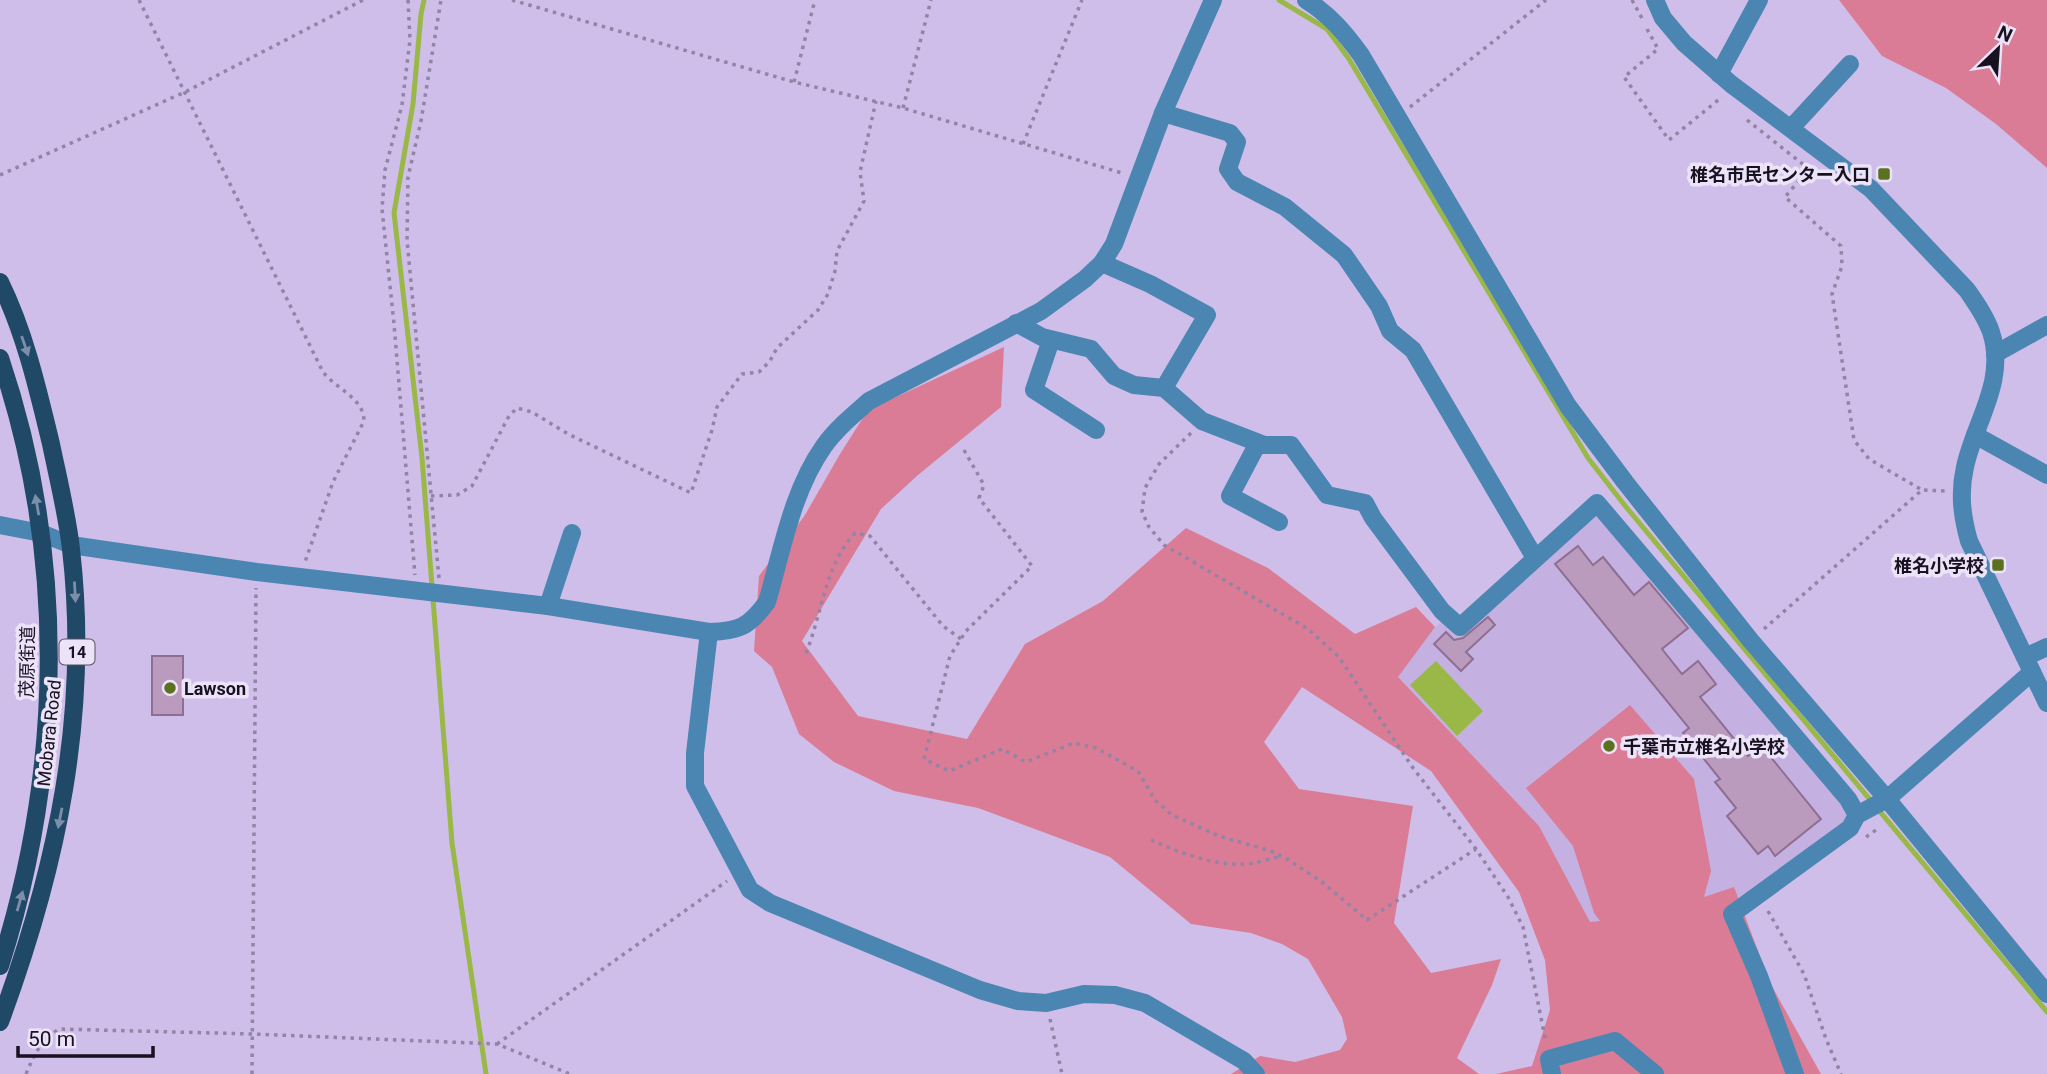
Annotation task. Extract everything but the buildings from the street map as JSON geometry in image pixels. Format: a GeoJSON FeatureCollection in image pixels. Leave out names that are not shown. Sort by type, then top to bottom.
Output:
{"type":"FeatureCollection","features":[{"type":"Feature","properties":{"kind":"main road","name":"Mobara Road"},"geometry":{"type":"LineString","coordinates":[[0,282],[15,317],[37,385],[71,545],[77,651],[71,748],[61,814],[32,929],[0,1022]]}},
{"type":"Feature","properties":{"kind":"main road","name":"茂原街道"},"geometry":{"type":"LineString","coordinates":[[0,358],[25,440],[41,533],[50,636],[40,790],[24,886],[0,966]]}},
{"type":"Feature","properties":{"kind":"street"},"geometry":{"type":"LineString","coordinates":[[0,525],[41,533],[71,545],[257,572],[548,606],[709,632],[731,631],[745,626],[757,616],[766,602],[810,468],[825,445],[851,416],[870,401],[1041,311],[1067,294],[1102,263],[1118,235],[1163,113],[1213,0]]}},
{"type":"Feature","properties":{"kind":"street"},"geometry":{"type":"LineString","coordinates":[[1306,0],[1340,27],[1361,55],[1568,406],[1751,641],[1887,799],[2047,994]]}},
{"type":"Feature","properties":{"kind":"street"},"geometry":{"type":"LineString","coordinates":[[1655,0],[1662,18],[1671,30],[1725,79],[1871,188],[1967,290],[1991,332],[1995,355],[1994,382],[1965,466],[1961,492],[1963,519],[1969,541],[2047,703]]}},
{"type":"Feature","properties":{"kind":"street"},"geometry":{"type":"LineString","coordinates":[[1725,79],[1759,0]]}},
{"type":"Feature","properties":{"kind":"street"},"geometry":{"type":"LineString","coordinates":[[1791,128],[1850,64]]}},
{"type":"Feature","properties":{"kind":"street"},"geometry":{"type":"LineString","coordinates":[[1163,113],[1230,132],[1237,142],[1228,169],[1237,182],[1285,207],[1344,255],[1379,306],[1390,331],[1413,349],[1535,558]]}},
{"type":"Feature","properties":{"kind":"street"},"geometry":{"type":"LineString","coordinates":[[1102,263],[1150,284],[1207,315],[1164,388]]}},
{"type":"Feature","properties":{"kind":"street"},"geometry":{"type":"LineString","coordinates":[[1016,323],[1051,340],[1091,348],[1114,376],[1134,385],[1164,388],[1202,421],[1258,443],[1291,445],[1327,495],[1366,503],[1373,518],[1442,611],[1461,627],[1597,503],[1848,799],[1857,815]]}},
{"type":"Feature","properties":{"kind":"street"},"geometry":{"type":"LineString","coordinates":[[1995,355],[2047,325]]}},
{"type":"Feature","properties":{"kind":"street"},"geometry":{"type":"LineString","coordinates":[[1051,340],[1034,390],[1096,430]]}},
{"type":"Feature","properties":{"kind":"street"},"geometry":{"type":"LineString","coordinates":[[1975,435],[2047,475]]}},
{"type":"Feature","properties":{"kind":"street"},"geometry":{"type":"LineString","coordinates":[[1258,443],[1230,496],[1279,522]]}},
{"type":"Feature","properties":{"kind":"street"},"geometry":{"type":"LineString","coordinates":[[548,606],[572,533]]}},
{"type":"Feature","properties":{"kind":"street"},"geometry":{"type":"LineString","coordinates":[[709,632],[695,752],[695,786],[750,890],[770,903],[979,990],[1018,1001],[1046,1003],[1084,994],[1115,995],[1145,1003],[1244,1061],[1256,1074]]}},
{"type":"Feature","properties":{"kind":"street"},"geometry":{"type":"LineString","coordinates":[[1795,1074],[1759,976],[1732,914],[1850,828],[1857,815],[1887,799],[2047,647]]}},
{"type":"Feature","properties":{"kind":"street"},"geometry":{"type":"LineString","coordinates":[[1551,1067],[1615,1041],[1655,1074]]}},
{"type":"Feature","properties":{"kind":"path"},"geometry":{"type":"LineString","coordinates":[[139,0],[323,372],[331,382],[358,402],[364,412],[364,421],[334,482],[299,577]]}},
{"type":"Feature","properties":{"kind":"path"},"geometry":{"type":"LineString","coordinates":[[0,175],[185,92],[363,0]]}},
{"type":"Feature","properties":{"kind":"path"},"geometry":{"type":"LineString","coordinates":[[408,0],[410,40],[402,105],[385,170],[382,209],[416,591]]}},
{"type":"Feature","properties":{"kind":"path"},"geometry":{"type":"LineString","coordinates":[[440,594],[407,240],[408,177],[421,121],[441,0]]}},
{"type":"Feature","properties":{"kind":"path"},"geometry":{"type":"LineString","coordinates":[[512,0],[794,82],[903,108],[1139,177]]}},
{"type":"Feature","properties":{"kind":"path"},"geometry":{"type":"LineString","coordinates":[[794,82],[816,0]]}},
{"type":"Feature","properties":{"kind":"path"},"geometry":{"type":"LineString","coordinates":[[903,108],[931,0]]}},
{"type":"Feature","properties":{"kind":"path"},"geometry":{"type":"LineString","coordinates":[[1023,144],[1082,0]]}},
{"type":"Feature","properties":{"kind":"path"},"geometry":{"type":"LineString","coordinates":[[1399,116],[1546,0]]}},
{"type":"Feature","properties":{"kind":"path"},"geometry":{"type":"LineString","coordinates":[[1632,0],[1658,49],[1624,77],[1669,141],[1720,100],[1725,79]]}},
{"type":"Feature","properties":{"kind":"path"},"geometry":{"type":"LineString","coordinates":[[431,496],[457,495],[472,486],[509,416],[517,408],[532,412],[568,434],[691,493],[717,407],[742,374],[759,372],[770,362],[777,348],[818,310],[828,294],[838,251],[864,201],[860,172],[876,101]]}},
{"type":"Feature","properties":{"kind":"path"},"geometry":{"type":"LineString","coordinates":[[1740,115],[1810,169],[1785,197],[1840,246],[1842,266],[1832,294],[1854,440],[1868,459],[1922,490],[1961,492]]}},
{"type":"Feature","properties":{"kind":"path"},"geometry":{"type":"LineString","coordinates":[[1202,421],[1152,474],[1145,488],[1142,512],[1149,527],[1164,545],[1308,629],[1339,657],[1413,768],[1476,849],[1508,897],[1523,928],[1551,1067]]}},
{"type":"Feature","properties":{"kind":"path"},"geometry":{"type":"LineString","coordinates":[[964,450],[984,485],[979,498],[1032,566],[965,631],[950,656],[924,759],[949,771],[1002,749],[1026,762],[1074,743],[1096,748],[1138,771],[1155,800],[1172,815],[1219,836],[1281,856],[1322,882],[1367,920],[1476,849]]}},
{"type":"Feature","properties":{"kind":"path"},"geometry":{"type":"LineString","coordinates":[[1751,641],[1922,490]]}},
{"type":"Feature","properties":{"kind":"path"},"geometry":{"type":"LineString","coordinates":[[806,653],[814,634],[824,593],[842,547],[855,533],[870,536],[943,626],[961,639]]}},
{"type":"Feature","properties":{"kind":"path"},"geometry":{"type":"LineString","coordinates":[[252,1074],[257,572]]}},
{"type":"Feature","properties":{"kind":"path"},"geometry":{"type":"LineString","coordinates":[[1858,844],[1879,828]]}},
{"type":"Feature","properties":{"kind":"path"},"geometry":{"type":"LineString","coordinates":[[1151,840],[1182,853],[1217,862],[1247,864],[1281,856]]}},
{"type":"Feature","properties":{"kind":"path"},"geometry":{"type":"LineString","coordinates":[[497,1044],[741,872]]}},
{"type":"Feature","properties":{"kind":"path"},"geometry":{"type":"LineString","coordinates":[[1775,904],[1767,912],[1804,974],[1841,1074]]}},
{"type":"Feature","properties":{"kind":"path"},"geometry":{"type":"LineString","coordinates":[[1046,1003],[1062,1074]]}},
{"type":"Feature","properties":{"kind":"path"},"geometry":{"type":"LineString","coordinates":[[26,1074],[38,1047],[59,1029],[497,1044],[570,1074]]}},
{"type":"Feature","properties":{"kind":"shaded area"},"geometry":{"type":"Polygon","coordinates":[[[1839,0],[2047,0],[2047,168],[1996,124],[1946,88],[1882,56],[1839,0]]]}},
{"type":"Feature","properties":{"kind":"shaded area"},"geometry":{"type":"Polygon","coordinates":[[[1004,347],[1001,407],[881,509],[802,641],[858,716],[967,739],[1025,644],[1103,601],[1186,528],[1268,568],[1355,634],[1416,607],[1435,627],[1398,677],[1539,826],[1590,922],[1600,921],[1594,913],[1573,846],[1526,788],[1630,705],[1694,779],[1711,871],[1704,897],[1734,887],[1770,983],[1821,1074],[1496,1074],[1532,1066],[1550,1010],[1545,960],[1519,892],[1431,771],[1302,687],[1264,742],[1299,789],[1413,806],[1394,923],[1431,973],[1501,959],[1492,985],[1457,1058],[1479,1074],[1231,1074],[1260,1056],[1295,1062],[1340,1050],[1347,1039],[1342,1017],[1308,959],[1282,944],[1251,933],[1191,924],[1110,857],[978,808],[894,791],[834,762],[799,734],[772,667],[754,651],[759,576],[805,515],[868,410],[1004,347]]]}},
{"type":"Feature","properties":{"kind":"shaded area","name":"千葉市立椎名小学校"},"geometry":{"type":"Polygon","coordinates":[[[1593,512],[1602,516],[1851,814],[1847,825],[1609,994],[1373,678],[1444,620],[1457,634],[1593,512]]]}},
{"type":"Feature","properties":{"kind":"shaded area"},"geometry":{"type":"Polygon","coordinates":[[[1436,661],[1483,711],[1457,736],[1410,685],[1436,661]]]}},
{"type":"Feature","properties":{"kind":"waterway"},"geometry":{"type":"LineString","coordinates":[[424,0],[413,104],[394,213],[422,458],[452,843],[486,1074]]}},
{"type":"Feature","properties":{"kind":"waterway"},"geometry":{"type":"LineString","coordinates":[[1279,0],[1327,29],[1349,59],[1588,458],[2047,1012]]}},
{"type":"Feature","properties":{"kind":"place","name":"椎名市民センター入口"},"geometry":{"type":"Point","coordinates":[1884,174]}},
{"type":"Feature","properties":{"kind":"place","name":"椎名小学校"},"geometry":{"type":"Point","coordinates":[1998,565]}},
{"type":"Feature","properties":{"kind":"place","name":"Lawson"},"geometry":{"type":"Point","coordinates":[170,688]}},
{"type":"Feature","properties":{"kind":"place","name":"千葉市立椎名小学校"},"geometry":{"type":"Point","coordinates":[1609,746]}}]}
